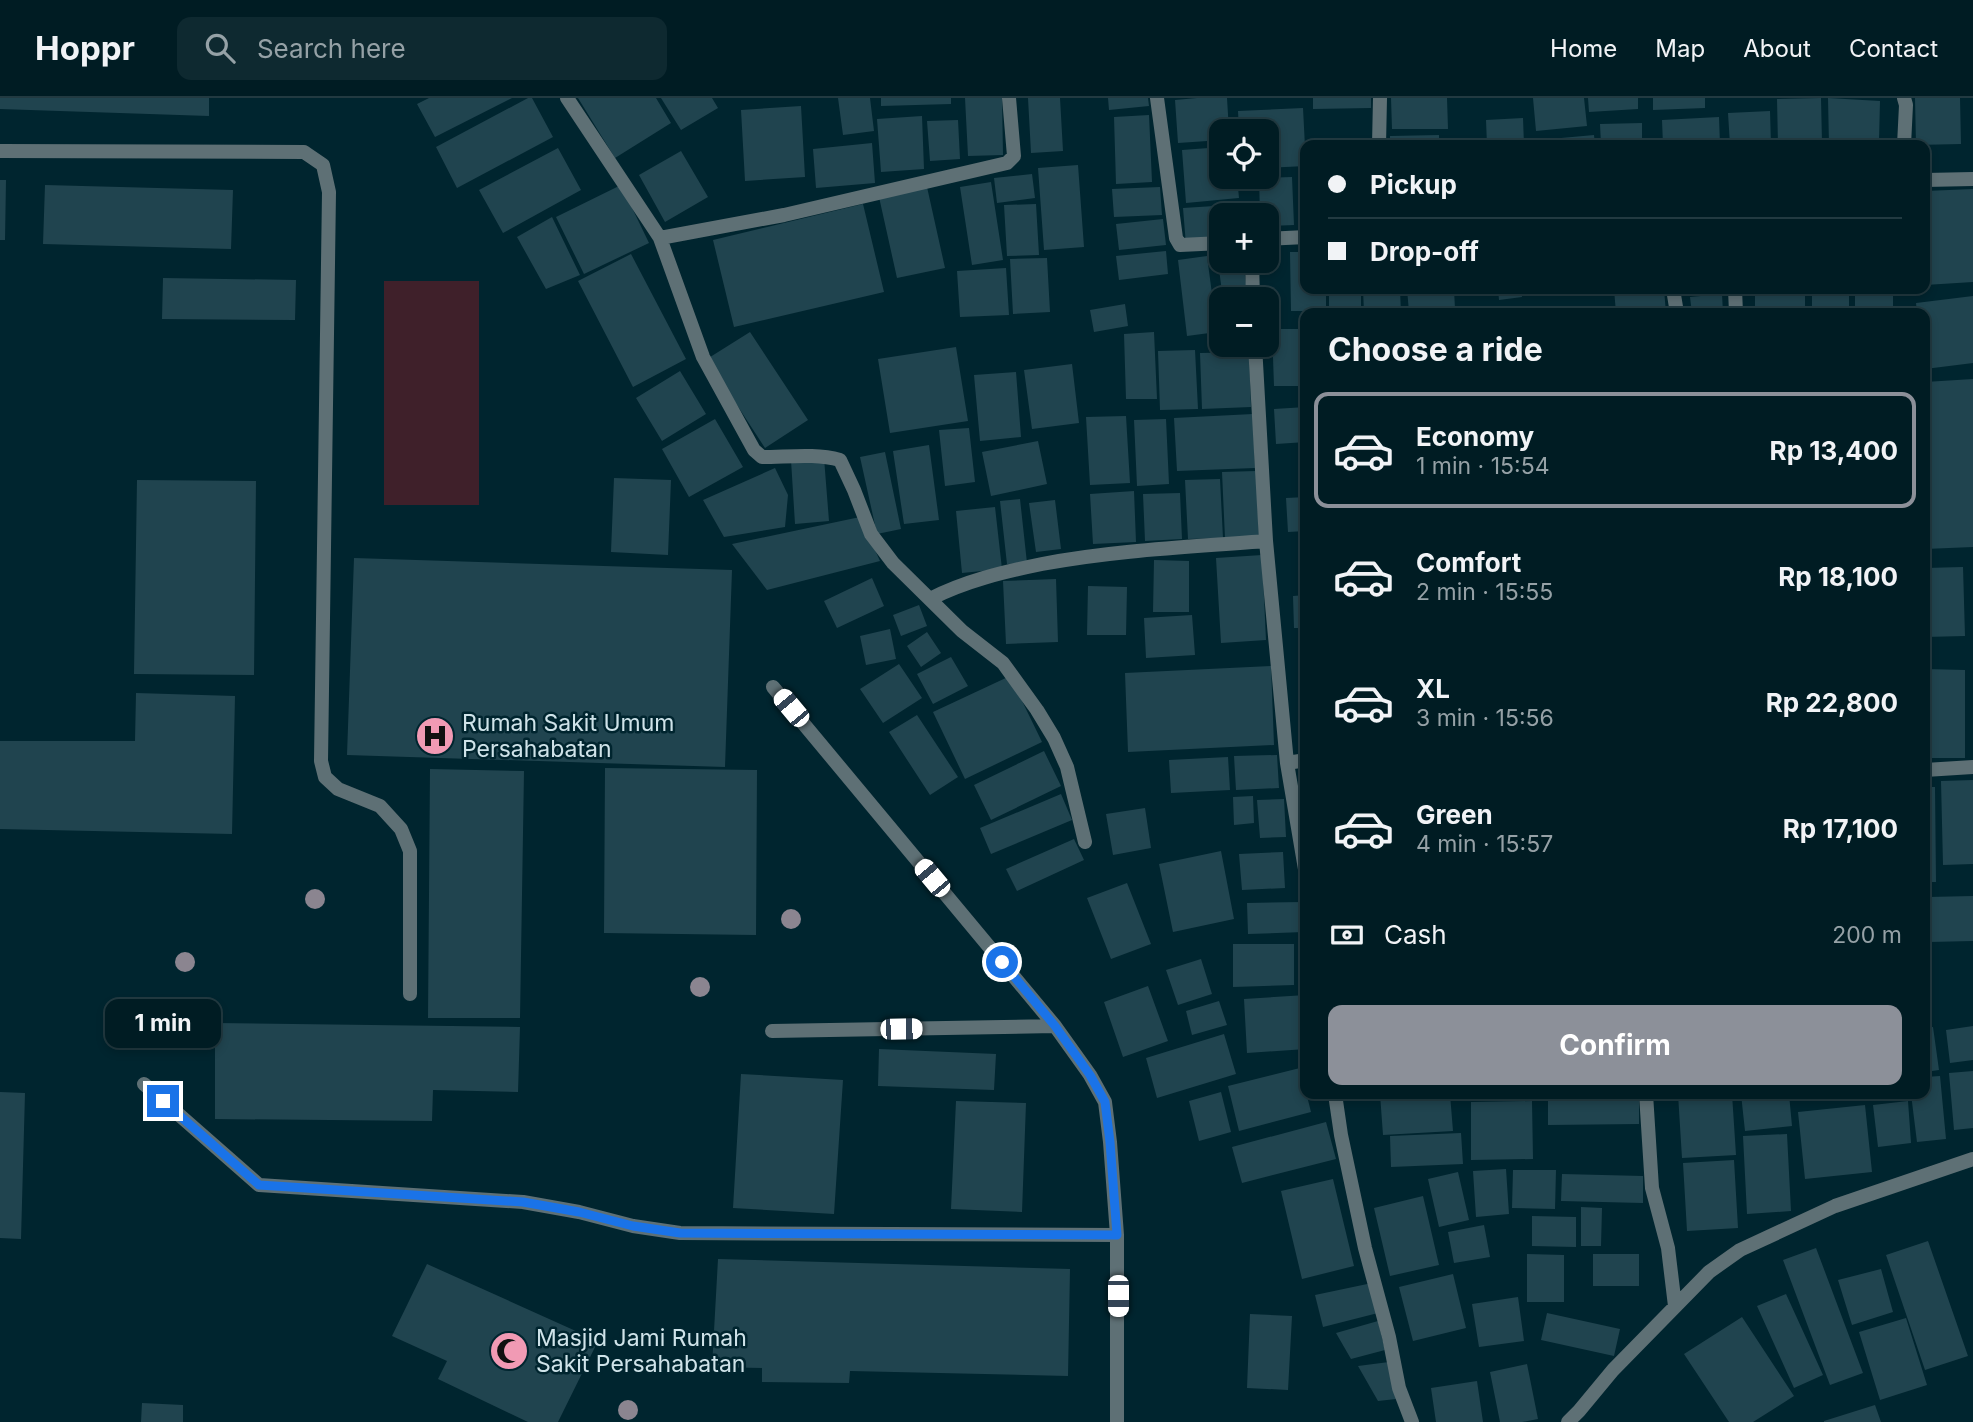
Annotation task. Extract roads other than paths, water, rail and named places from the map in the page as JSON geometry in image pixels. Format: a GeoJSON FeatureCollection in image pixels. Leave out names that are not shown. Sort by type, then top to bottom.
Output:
{"type":"FeatureCollection","features":[{"type":"Feature","properties":{"kind":"street"},"geometry":{"type":"LineString","coordinates":[[567,98],[660,238],[704,357],[754,450],[762,457],[830,457],[840,460],[871,534],[893,563],[962,631],[1003,663],[1037,710],[1067,767],[1085,842]]}},
{"type":"Feature","properties":{"kind":"street"},"geometry":{"type":"LineString","coordinates":[[660,238],[784,215],[1007,163],[1014,156],[1009,98]]}},
{"type":"Feature","properties":{"kind":"street"},"geometry":{"type":"LineString","coordinates":[[1157,98],[1176,238],[1180,245],[1209,244]]}},
{"type":"Feature","properties":{"kind":"street"},"geometry":{"type":"LineString","coordinates":[[1379,140],[1380,98]]}},
{"type":"Feature","properties":{"kind":"street"},"geometry":{"type":"LineString","coordinates":[[1904,98],[1904,140]]}},
{"type":"Feature","properties":{"kind":"street"},"geometry":{"type":"LineString","coordinates":[[0,151],[304,152],[323,165],[329,192],[321,761],[325,777],[338,789],[380,806],[401,829],[410,851],[410,994]]}},
{"type":"Feature","properties":{"kind":"street"},"geometry":{"type":"LineString","coordinates":[[1930,180],[1973,179]]}},
{"type":"Feature","properties":{"kind":"street"},"geometry":{"type":"LineString","coordinates":[[1279,238],[1300,237]]}},
{"type":"Feature","properties":{"kind":"street"},"geometry":{"type":"LineString","coordinates":[[1256,357],[1266,541],[1287,763],[1300,840]]}},
{"type":"Feature","properties":{"kind":"street"},"geometry":{"type":"LineString","coordinates":[[930,598],[951,588],[1007,571],[1070,559],[1266,541]]}},
{"type":"Feature","properties":{"kind":"street"},"geometry":{"type":"LineString","coordinates":[[773,687],[1055,1026],[1090,1075],[1105,1102],[1117,1235],[1116,1422]]}},
{"type":"Feature","properties":{"kind":"street"},"geometry":{"type":"LineString","coordinates":[[1287,763],[1300,761]]}},
{"type":"Feature","properties":{"kind":"street"},"geometry":{"type":"LineString","coordinates":[[1930,770],[1973,767]]}},
{"type":"Feature","properties":{"kind":"street"},"geometry":{"type":"LineString","coordinates":[[772,1031],[1055,1026]]}},
{"type":"Feature","properties":{"kind":"street"},"geometry":{"type":"LineString","coordinates":[[144,1084],[259,1185],[523,1202],[579,1212],[633,1226],[680,1233],[1117,1235]]}},
{"type":"Feature","properties":{"kind":"street"},"geometry":{"type":"LineString","coordinates":[[1336,1099],[1365,1248],[1389,1337],[1399,1388],[1412,1422]]}},
{"type":"Feature","properties":{"kind":"street"},"geometry":{"type":"LineString","coordinates":[[1646,1099],[1652,1188],[1668,1248],[1675,1306]]}},
{"type":"Feature","properties":{"kind":"street"},"geometry":{"type":"LineString","coordinates":[[1568,1422],[1613,1370],[1709,1272],[1740,1250],[1835,1206],[1973,1159]]}},
{"type":"Feature","properties":{"kind":"place","name":"Rumah Sakit Umum Persahabatan"},"geometry":{"type":"Point","coordinates":[435,736]}},
{"type":"Feature","properties":{"kind":"place","name":"Masjid Jami Rumah Sakit Persahabatan"},"geometry":{"type":"Point","coordinates":[509,1351]}}]}
